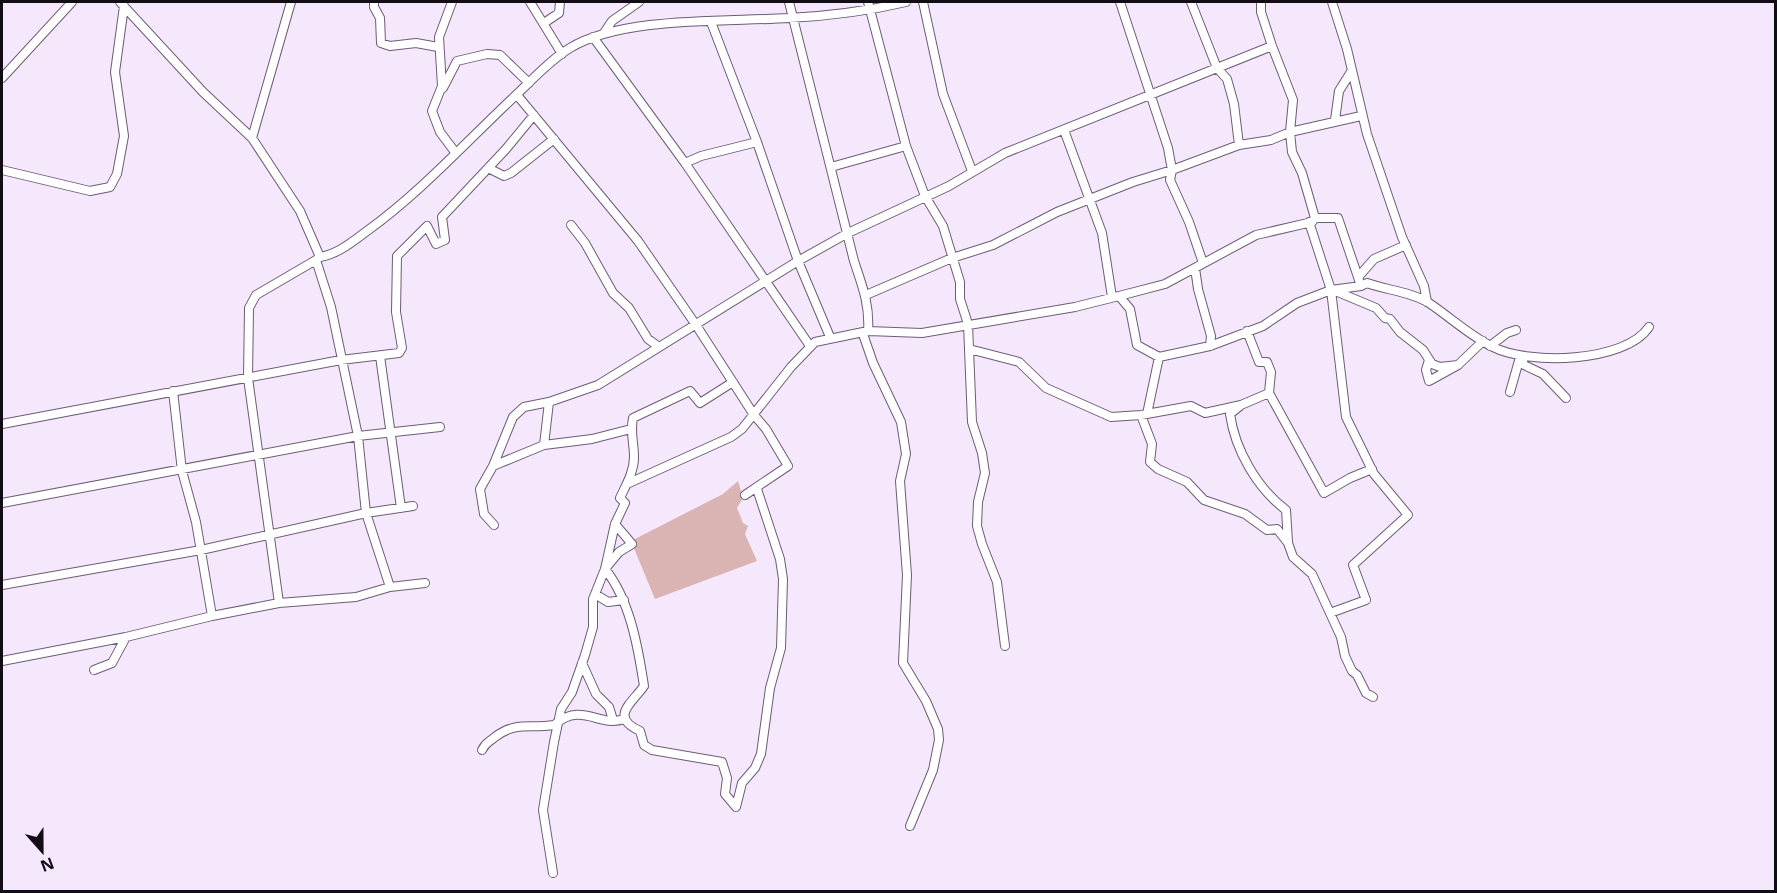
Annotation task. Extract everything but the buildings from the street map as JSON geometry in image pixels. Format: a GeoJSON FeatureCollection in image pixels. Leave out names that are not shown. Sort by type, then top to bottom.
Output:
{"type":"FeatureCollection","features":[{"type":"Feature","properties":{"kind":"street"},"geometry":{"type":"LineString","coordinates":[[2,78],[72,2]]}},
{"type":"Feature","properties":{"kind":"street"},"geometry":{"type":"LineString","coordinates":[[252,138],[291,2]]}},
{"type":"Feature","properties":{"kind":"street"},"geometry":{"type":"LineString","coordinates":[[374,2],[380,18],[381,43],[390,46],[416,43],[438,47]]}},
{"type":"Feature","properties":{"kind":"street"},"geometry":{"type":"LineString","coordinates":[[441,92],[442,73],[438,47],[442,25],[451,9],[452,2]]}},
{"type":"Feature","properties":{"kind":"street"},"geometry":{"type":"LineString","coordinates":[[530,2],[562,54]]}},
{"type":"Feature","properties":{"kind":"street"},"geometry":{"type":"LineString","coordinates":[[544,23],[559,13],[560,2]]}},
{"type":"Feature","properties":{"kind":"street"},"geometry":{"type":"LineString","coordinates":[[604,33],[612,21],[639,2]]}},
{"type":"Feature","properties":{"kind":"street"},"geometry":{"type":"LineString","coordinates":[[789,2],[866,295],[869,311],[866,332],[873,363],[901,422],[906,454],[900,481],[907,575],[904,597],[903,663],[926,702],[938,729],[939,740],[933,770],[910,826]]}},
{"type":"Feature","properties":{"kind":"street"},"geometry":{"type":"LineString","coordinates":[[279,603],[257,457],[248,378],[252,301],[276,282],[344,248],[394,211],[562,54],[593,37],[604,33],[667,24],[793,18],[906,2]]}},
{"type":"Feature","properties":{"kind":"street"},"geometry":{"type":"LineString","coordinates":[[922,2],[943,94],[972,171]]}},
{"type":"Feature","properties":{"kind":"street"},"geometry":{"type":"LineString","coordinates":[[1120,2],[1168,148],[1172,170],[1170,180],[1187,216],[1203,263]]}},
{"type":"Feature","properties":{"kind":"street"},"geometry":{"type":"LineString","coordinates":[[1191,2],[1217,68],[1227,79],[1234,104],[1239,145]]}},
{"type":"Feature","properties":{"kind":"street"},"geometry":{"type":"LineString","coordinates":[[1260,2],[1272,46],[1293,100],[1290,132],[1292,152],[1302,173],[1331,290],[1346,417],[1372,469],[1408,515],[1353,565],[1366,600],[1330,613]]}},
{"type":"Feature","properties":{"kind":"street"},"geometry":{"type":"LineString","coordinates":[[1332,2],[1361,116],[1406,245],[1424,286],[1427,302]]}},
{"type":"Feature","properties":{"kind":"street"},"geometry":{"type":"LineString","coordinates":[[122,4],[203,92],[252,138],[300,211],[318,259],[331,307],[358,436],[366,513],[390,586]]}},
{"type":"Feature","properties":{"kind":"street"},"geometry":{"type":"LineString","coordinates":[[2,171],[90,191],[110,187],[117,174],[124,136],[115,72],[122,4]]}},
{"type":"Feature","properties":{"kind":"street"},"geometry":{"type":"LineString","coordinates":[[869,6],[906,146],[925,196],[943,226],[960,282],[960,299],[968,324],[972,422],[982,453],[985,473],[978,502],[977,526],[997,582],[1005,646]]}},
{"type":"Feature","properties":{"kind":"street"},"geometry":{"type":"LineString","coordinates":[[711,22],[757,142],[798,261],[830,337]]}},
{"type":"Feature","properties":{"kind":"street"},"geometry":{"type":"LineString","coordinates":[[593,37],[685,164],[810,346]]}},
{"type":"Feature","properties":{"kind":"street"},"geometry":{"type":"LineString","coordinates":[[494,525],[484,514],[480,489],[493,466],[515,415],[530,404],[549,402],[598,385],[798,261],[1005,153],[1272,46]]}},
{"type":"Feature","properties":{"kind":"street"},"geometry":{"type":"LineString","coordinates":[[455,152],[434,122],[432,111],[457,61],[487,54],[500,55],[529,83]]}},
{"type":"Feature","properties":{"kind":"street"},"geometry":{"type":"LineString","coordinates":[[1335,120],[1339,91],[1351,72]]}},
{"type":"Feature","properties":{"kind":"street"},"geometry":{"type":"LineString","coordinates":[[517,95],[619,216],[696,325],[788,466],[745,495]]}},
{"type":"Feature","properties":{"kind":"street"},"geometry":{"type":"LineString","coordinates":[[2,424],[341,360],[396,354],[402,348],[396,312],[397,256],[427,226],[436,244],[444,240],[442,217],[534,115]]}},
{"type":"Feature","properties":{"kind":"street"},"geometry":{"type":"LineString","coordinates":[[866,295],[952,258],[993,245],[1057,212],[1091,198],[1239,145],[1271,140],[1290,132],[1335,120],[1361,116]]}},
{"type":"Feature","properties":{"kind":"street"},"geometry":{"type":"LineString","coordinates":[[1064,130],[1091,198],[1106,250],[1115,297],[1130,309],[1137,345],[1160,357],[1210,346],[1263,326],[1297,303],[1331,290],[1367,283],[1427,302],[1452,322],[1490,346],[1521,356],[1579,357],[1606,352],[1636,341],[1649,327]]}},
{"type":"Feature","properties":{"kind":"street"},"geometry":{"type":"LineString","coordinates":[[488,168],[504,176],[511,173],[554,139]]}},
{"type":"Feature","properties":{"kind":"street"},"geometry":{"type":"LineString","coordinates":[[685,164],[701,156],[757,142]]}},
{"type":"Feature","properties":{"kind":"street"},"geometry":{"type":"LineString","coordinates":[[831,167],[906,146]]}},
{"type":"Feature","properties":{"kind":"street"},"geometry":{"type":"LineString","coordinates":[[629,483],[730,437],[742,429],[810,346],[830,337],[866,332],[922,333],[1075,307],[1164,284],[1256,235],[1312,220],[1338,218],[1361,286]]}},
{"type":"Feature","properties":{"kind":"street"},"geometry":{"type":"LineString","coordinates":[[571,225],[585,243],[613,292],[629,308],[648,339],[659,347]]}},
{"type":"Feature","properties":{"kind":"street"},"geometry":{"type":"LineString","coordinates":[[1359,276],[1374,258],[1406,245]]}},
{"type":"Feature","properties":{"kind":"street"},"geometry":{"type":"LineString","coordinates":[[1195,268],[1198,289],[1211,336],[1210,346]]}},
{"type":"Feature","properties":{"kind":"street"},"geometry":{"type":"LineString","coordinates":[[1331,290],[1376,308],[1385,318],[1390,319],[1400,332],[1423,350],[1432,364],[1440,367],[1458,365]]}},
{"type":"Feature","properties":{"kind":"street"},"geometry":{"type":"LineString","coordinates":[[1490,346],[1507,333],[1516,330]]}},
{"type":"Feature","properties":{"kind":"street"},"geometry":{"type":"LineString","coordinates":[[1246,331],[1255,358],[1259,362],[1267,362],[1270,372],[1269,393],[1324,493],[1372,469]]}},
{"type":"Feature","properties":{"kind":"street"},"geometry":{"type":"LineString","coordinates":[[1428,358],[1430,364],[1426,370],[1430,381],[1458,365],[1483,341]]}},
{"type":"Feature","properties":{"kind":"street"},"geometry":{"type":"LineString","coordinates":[[969,348],[1019,362],[1046,388],[1111,417],[1144,415],[1191,406],[1206,413],[1241,405],[1269,393]]}},
{"type":"Feature","properties":{"kind":"street"},"geometry":{"type":"LineString","coordinates":[[380,356],[401,508]]}},
{"type":"Feature","properties":{"kind":"street"},"geometry":{"type":"LineString","coordinates":[[1510,392],[1521,356]]}},
{"type":"Feature","properties":{"kind":"street"},"geometry":{"type":"LineString","coordinates":[[1521,356],[1524,365],[1544,374],[1566,398]]}},
{"type":"Feature","properties":{"kind":"street"},"geometry":{"type":"LineString","coordinates":[[1160,357],[1144,415],[1152,444],[1150,462],[1158,469],[1187,482],[1204,500],[1245,514],[1267,530],[1277,529],[1288,543]]}},
{"type":"Feature","properties":{"kind":"street"},"geometry":{"type":"LineString","coordinates":[[553,873],[543,802],[561,709],[572,692],[582,663],[593,627],[595,594],[605,569],[615,524],[625,503],[620,498],[629,483],[634,458],[631,429],[633,418],[690,391],[700,403],[733,382]]}},
{"type":"Feature","properties":{"kind":"street"},"geometry":{"type":"LineString","coordinates":[[173,391],[182,471],[201,550],[212,616]]}},
{"type":"Feature","properties":{"kind":"street"},"geometry":{"type":"LineString","coordinates":[[544,445],[549,402]]}},
{"type":"Feature","properties":{"kind":"street"},"geometry":{"type":"LineString","coordinates":[[1241,405],[1230,414],[1235,438],[1252,474],[1269,497],[1286,510],[1288,543],[1293,557],[1312,574],[1352,671],[1357,675],[1366,693],[1372,698]]}},
{"type":"Feature","properties":{"kind":"street"},"geometry":{"type":"LineString","coordinates":[[2,503],[257,457],[358,436],[440,427]]}},
{"type":"Feature","properties":{"kind":"street"},"geometry":{"type":"LineString","coordinates":[[493,466],[544,445],[592,439],[631,429]]}},
{"type":"Feature","properties":{"kind":"street"},"geometry":{"type":"LineString","coordinates":[[605,569],[624,600],[633,628],[644,686],[628,704],[624,718],[627,724],[640,731],[644,744],[652,750],[722,762],[727,778],[725,794],[736,807],[742,783],[755,768],[761,754],[770,688],[781,648],[783,579],[780,559],[757,489]]}},
{"type":"Feature","properties":{"kind":"street"},"geometry":{"type":"LineString","coordinates":[[2,585],[201,550],[366,513],[412,506]]}},
{"type":"Feature","properties":{"kind":"street"},"geometry":{"type":"LineString","coordinates":[[605,569],[619,552],[632,544],[615,524]]}},
{"type":"Feature","properties":{"kind":"street"},"geometry":{"type":"LineString","coordinates":[[2,661],[126,637],[212,616],[279,603],[356,597],[390,586],[426,583]]}},
{"type":"Feature","properties":{"kind":"street"},"geometry":{"type":"LineString","coordinates":[[595,594],[608,602],[624,600]]}},
{"type":"Feature","properties":{"kind":"street"},"geometry":{"type":"LineString","coordinates":[[94,670],[112,663],[126,637]]}},
{"type":"Feature","properties":{"kind":"street"},"geometry":{"type":"LineString","coordinates":[[582,663],[596,694],[609,707],[613,720]]}},
{"type":"Feature","properties":{"kind":"street"},"geometry":{"type":"LineString","coordinates":[[482,750],[487,741],[503,730],[527,724],[549,726],[560,719],[579,713],[613,720],[624,718]]}},
{"type":"Feature","properties":{"kind":"shaded area"},"geometry":{"type":"Polygon","coordinates":[[[738,481],[743,498],[737,508],[743,523],[748,526],[745,534],[757,561],[655,599],[631,541],[723,494],[738,481]]]}}]}
